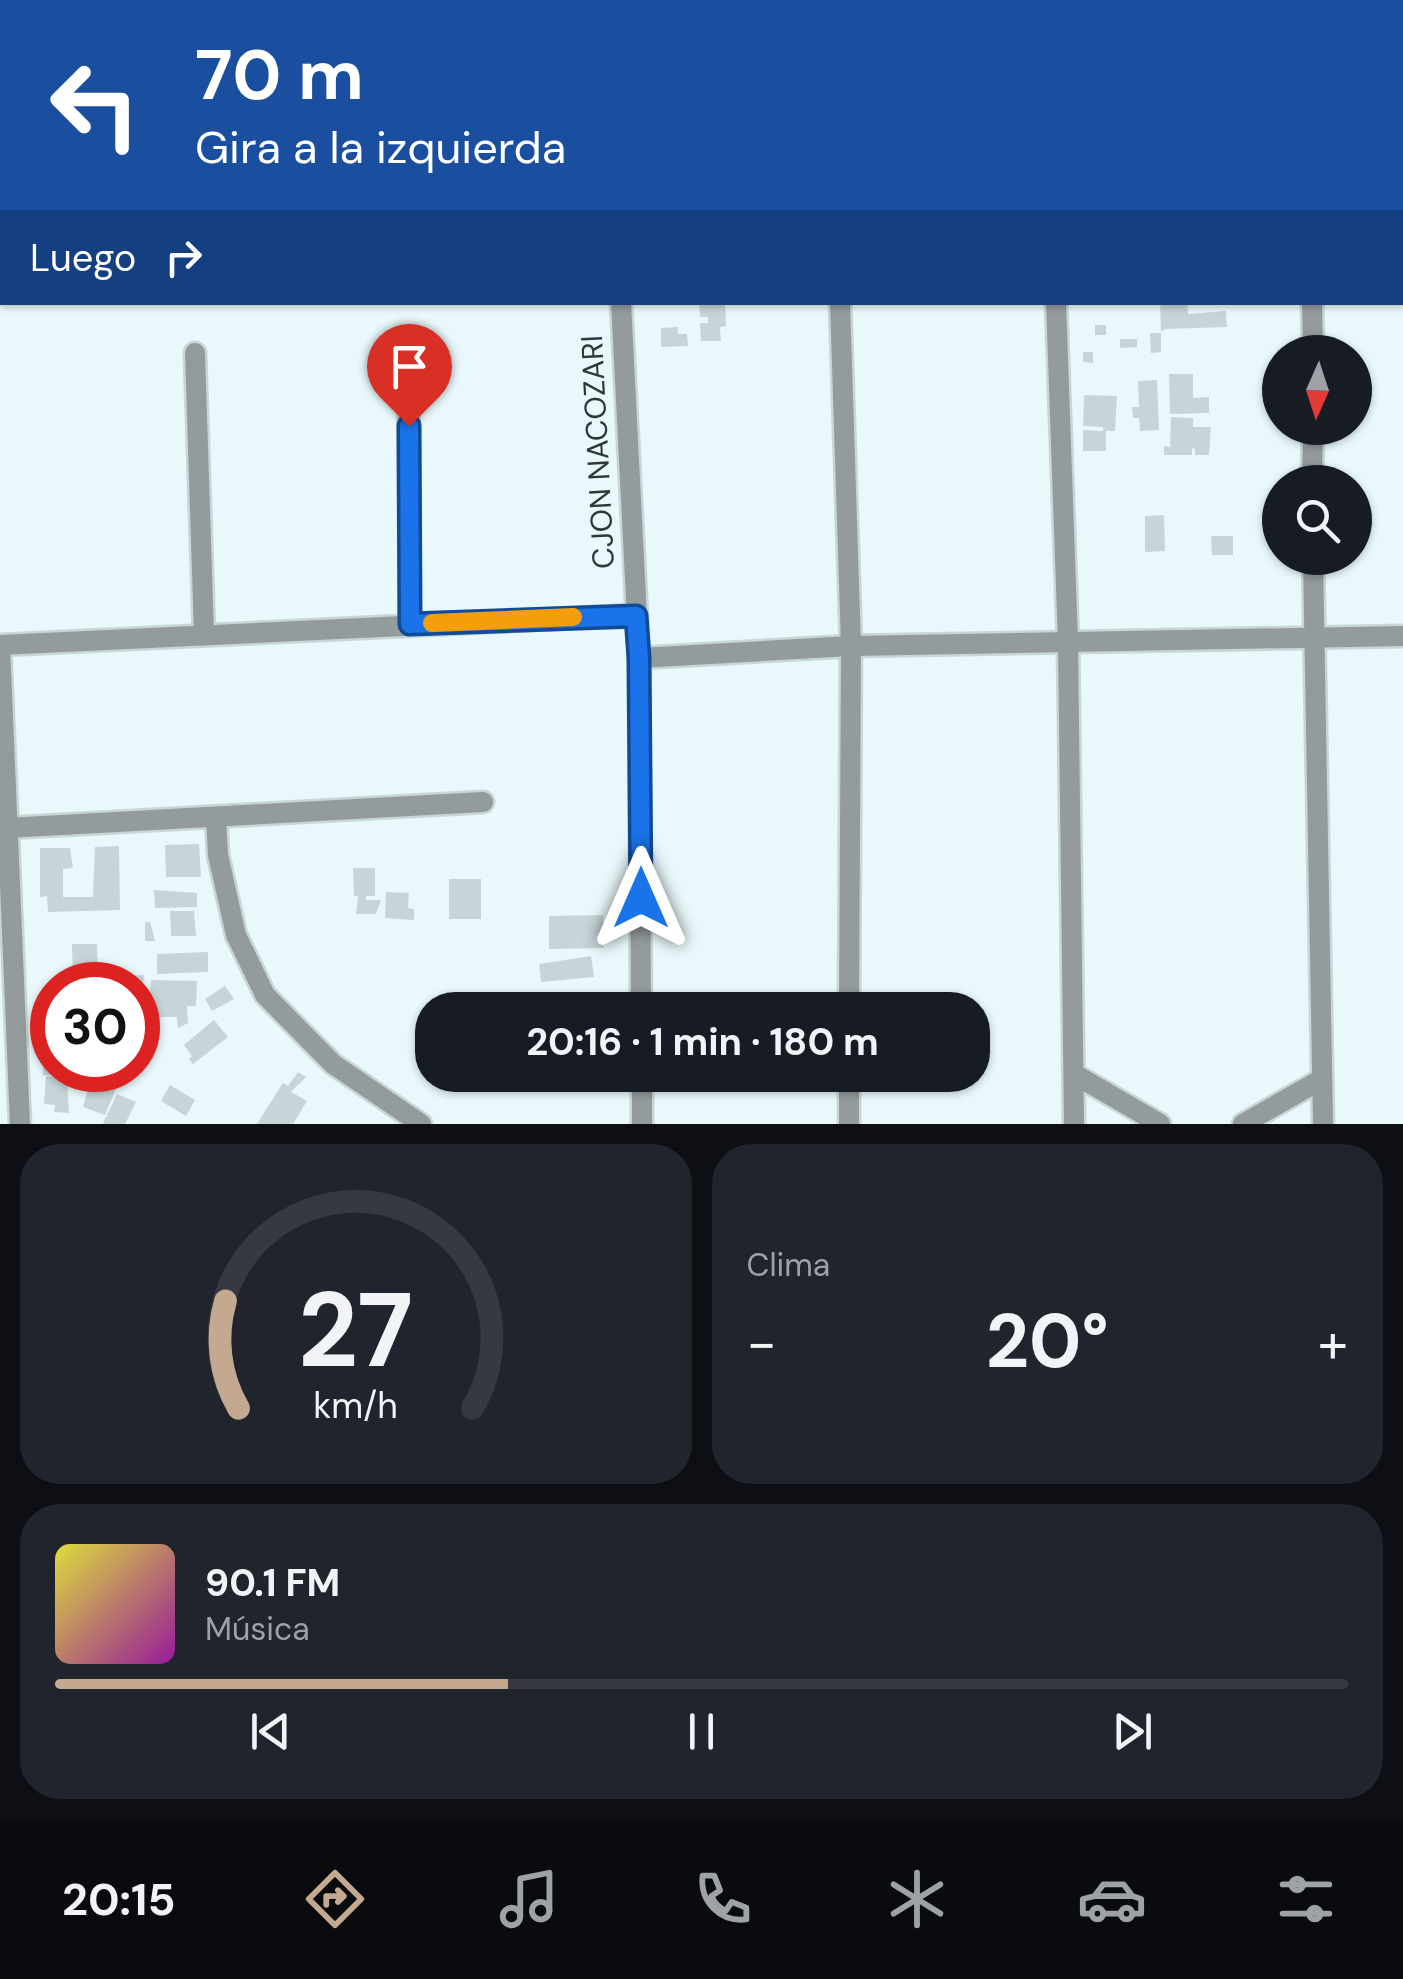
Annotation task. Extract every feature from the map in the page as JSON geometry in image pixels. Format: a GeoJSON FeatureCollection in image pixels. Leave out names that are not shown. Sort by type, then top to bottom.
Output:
{"type":"FeatureCollection","features":[{"type":"Feature","properties":{"kind":"street","name":"CJON NACOZARI"},"geometry":{"type":"LineString","coordinates":[[622,305],[639,658],[641,992]]}},
{"type":"Feature","properties":{"kind":"street"},"geometry":{"type":"LineString","coordinates":[[840,305],[850,646],[849,992]]}},
{"type":"Feature","properties":{"kind":"street"},"geometry":{"type":"LineString","coordinates":[[1056,305],[1068,643],[1074,1124]]}},
{"type":"Feature","properties":{"kind":"street"},"geometry":{"type":"LineString","coordinates":[[1312,305],[1312,335]]}},
{"type":"Feature","properties":{"kind":"street"},"geometry":{"type":"LineString","coordinates":[[408,346],[410,624]]}},
{"type":"Feature","properties":{"kind":"street"},"geometry":{"type":"LineString","coordinates":[[195,353],[204,635]]}},
{"type":"Feature","properties":{"kind":"street"},"geometry":{"type":"LineString","coordinates":[[1313,575],[1323,1124]]}},
{"type":"Feature","properties":{"kind":"street"},"geometry":{"type":"LineString","coordinates":[[20,1124],[2,772],[0,645],[636,616]]}},
{"type":"Feature","properties":{"kind":"street"},"geometry":{"type":"LineString","coordinates":[[639,658],[850,646],[1403,636]]}},
{"type":"Feature","properties":{"kind":"street"},"geometry":{"type":"LineString","coordinates":[[6,828],[483,802]]}},
{"type":"Feature","properties":{"kind":"street"},"geometry":{"type":"LineString","coordinates":[[216,817],[218,855],[236,935],[265,995],[334,1064],[421,1124]]}},
{"type":"Feature","properties":{"kind":"street"},"geometry":{"type":"LineString","coordinates":[[1074,1074],[1160,1124]]}},
{"type":"Feature","properties":{"kind":"street"},"geometry":{"type":"LineString","coordinates":[[1243,1124],[1322,1079]]}},
{"type":"Feature","properties":{"kind":"street"},"geometry":{"type":"LineString","coordinates":[[642,1092],[642,1124]]}},
{"type":"Feature","properties":{"kind":"street"},"geometry":{"type":"LineString","coordinates":[[849,1092],[849,1124]]}},
{"type":"Feature","properties":{"kind":"building"},"geometry":{"type":"Polygon","coordinates":[[[699,305],[725,305],[726,326],[720,327],[721,341],[701,341],[700,323],[708,323],[708,317],[700,317],[699,305]]]}},
{"type":"Feature","properties":{"kind":"building"},"geometry":{"type":"Polygon","coordinates":[[[1160,305],[1187,305],[1188,314],[1226,311],[1227,327],[1161,332],[1160,305]]]}},
{"type":"Feature","properties":{"kind":"building"},"geometry":{"type":"Polygon","coordinates":[[[1095,325],[1106,325],[1106,335],[1095,335],[1095,325]]]}},
{"type":"Feature","properties":{"kind":"building"},"geometry":{"type":"Polygon","coordinates":[[[678,327],[678,334],[687,334],[688,346],[661,347],[661,328],[678,327]]]}},
{"type":"Feature","properties":{"kind":"building"},"geometry":{"type":"Polygon","coordinates":[[[1150,333],[1161,333],[1161,352],[1151,353],[1150,333]]]}},
{"type":"Feature","properties":{"kind":"building"},"geometry":{"type":"Polygon","coordinates":[[[1120,339],[1137,339],[1137,347],[1120,348],[1120,339]]]}},
{"type":"Feature","properties":{"kind":"building"},"geometry":{"type":"Polygon","coordinates":[[[1083,352],[1093,352],[1093,363],[1083,362],[1083,352]]]}},
{"type":"Feature","properties":{"kind":"building"},"geometry":{"type":"Polygon","coordinates":[[[1169,374],[1193,374],[1193,398],[1209,397],[1209,413],[1170,414],[1169,374]]]}},
{"type":"Feature","properties":{"kind":"building"},"geometry":{"type":"Polygon","coordinates":[[[1157,380],[1159,430],[1140,431],[1139,418],[1133,418],[1132,407],[1139,407],[1138,381],[1157,380]]]}},
{"type":"Feature","properties":{"kind":"building"},"geometry":{"type":"Polygon","coordinates":[[[1084,395],[1117,396],[1115,431],[1106,431],[1106,451],[1083,451],[1083,430],[1103,431],[1103,427],[1083,426],[1084,395]]]}},
{"type":"Feature","properties":{"kind":"building"},"geometry":{"type":"Polygon","coordinates":[[[1171,417],[1193,418],[1193,427],[1211,427],[1209,455],[1195,455],[1192,448],[1192,455],[1164,455],[1164,446],[1170,447],[1171,417]]]}},
{"type":"Feature","properties":{"kind":"building"},"geometry":{"type":"Polygon","coordinates":[[[1164,515],[1165,551],[1145,552],[1145,516],[1164,515]]]}},
{"type":"Feature","properties":{"kind":"building"},"geometry":{"type":"Polygon","coordinates":[[[1211,536],[1233,536],[1233,555],[1212,555],[1211,536]]]}},
{"type":"Feature","properties":{"kind":"building"},"geometry":{"type":"Polygon","coordinates":[[[199,844],[201,877],[166,877],[165,845],[199,844]]]}},
{"type":"Feature","properties":{"kind":"building"},"geometry":{"type":"Polygon","coordinates":[[[119,846],[120,910],[48,912],[47,896],[40,897],[40,848],[70,848],[73,868],[63,869],[63,897],[93,897],[95,847],[119,846]]]}},
{"type":"Feature","properties":{"kind":"building"},"geometry":{"type":"Polygon","coordinates":[[[353,868],[375,868],[375,896],[366,896],[366,900],[381,900],[376,914],[356,914],[358,896],[354,896],[353,868]]]}},
{"type":"Feature","properties":{"kind":"building"},"geometry":{"type":"Polygon","coordinates":[[[449,879],[481,879],[481,919],[449,919],[449,879]]]}},
{"type":"Feature","properties":{"kind":"building"},"geometry":{"type":"Polygon","coordinates":[[[154,890],[197,893],[197,907],[155,908],[154,890]]]}},
{"type":"Feature","properties":{"kind":"building"},"geometry":{"type":"Polygon","coordinates":[[[386,892],[409,893],[408,908],[414,909],[414,920],[385,918],[386,892]]]}},
{"type":"Feature","properties":{"kind":"building"},"geometry":{"type":"Polygon","coordinates":[[[170,911],[194,911],[196,936],[171,936],[170,911]]]}},
{"type":"Feature","properties":{"kind":"building"},"geometry":{"type":"Polygon","coordinates":[[[603,915],[604,948],[549,949],[549,916],[603,915]]]}},
{"type":"Feature","properties":{"kind":"building"},"geometry":{"type":"Polygon","coordinates":[[[145,922],[150,922],[155,941],[145,941],[145,922]]]}},
{"type":"Feature","properties":{"kind":"building"},"geometry":{"type":"Polygon","coordinates":[[[72,944],[97,944],[98,962],[73,962],[72,944]]]}},
{"type":"Feature","properties":{"kind":"building"},"geometry":{"type":"Polygon","coordinates":[[[208,952],[208,972],[160,974],[157,954],[208,952]]]}},
{"type":"Feature","properties":{"kind":"building"},"geometry":{"type":"Polygon","coordinates":[[[591,956],[594,977],[541,982],[539,964],[591,956]]]}},
{"type":"Feature","properties":{"kind":"building"},"geometry":{"type":"Polygon","coordinates":[[[160,980],[197,981],[196,1006],[187,1006],[188,1023],[178,1028],[177,1017],[160,1017],[160,980]]]}},
{"type":"Feature","properties":{"kind":"building"},"geometry":{"type":"Polygon","coordinates":[[[225,986],[234,999],[212,1011],[205,999],[225,986]]]}},
{"type":"Feature","properties":{"kind":"building"},"geometry":{"type":"Polygon","coordinates":[[[214,1020],[228,1037],[193,1064],[184,1045],[214,1020]]]}},
{"type":"Feature","properties":{"kind":"building"},"geometry":{"type":"Polygon","coordinates":[[[298,1072],[306,1077],[291,1092],[307,1101],[293,1124],[257,1124],[283,1083],[288,1086],[298,1072]]]}},
{"type":"Feature","properties":{"kind":"building"},"geometry":{"type":"Polygon","coordinates":[[[170,1085],[195,1100],[186,1116],[161,1101],[170,1085]]]}},
{"type":"Feature","properties":{"kind":"building"},"geometry":{"type":"Polygon","coordinates":[[[45,1092],[68,1092],[69,1113],[54,1112],[55,1105],[44,1104],[45,1092]]]}},
{"type":"Feature","properties":{"kind":"building"},"geometry":{"type":"Polygon","coordinates":[[[87,1092],[115,1092],[105,1115],[83,1107],[87,1092]]]}},
{"type":"Feature","properties":{"kind":"building"},"geometry":{"type":"Polygon","coordinates":[[[117,1094],[136,1102],[125,1124],[103,1124],[109,1117],[117,1094]]]}},
{"type":"Feature","properties":{"kind":"slow traffic"},"geometry":{"type":"LineString","coordinates":[[432,623],[573,617]]}},
{"type":"Feature","properties":{"kind":"route"},"geometry":{"type":"LineString","coordinates":[[409,426],[410,624],[636,616],[641,898]]}}]}
